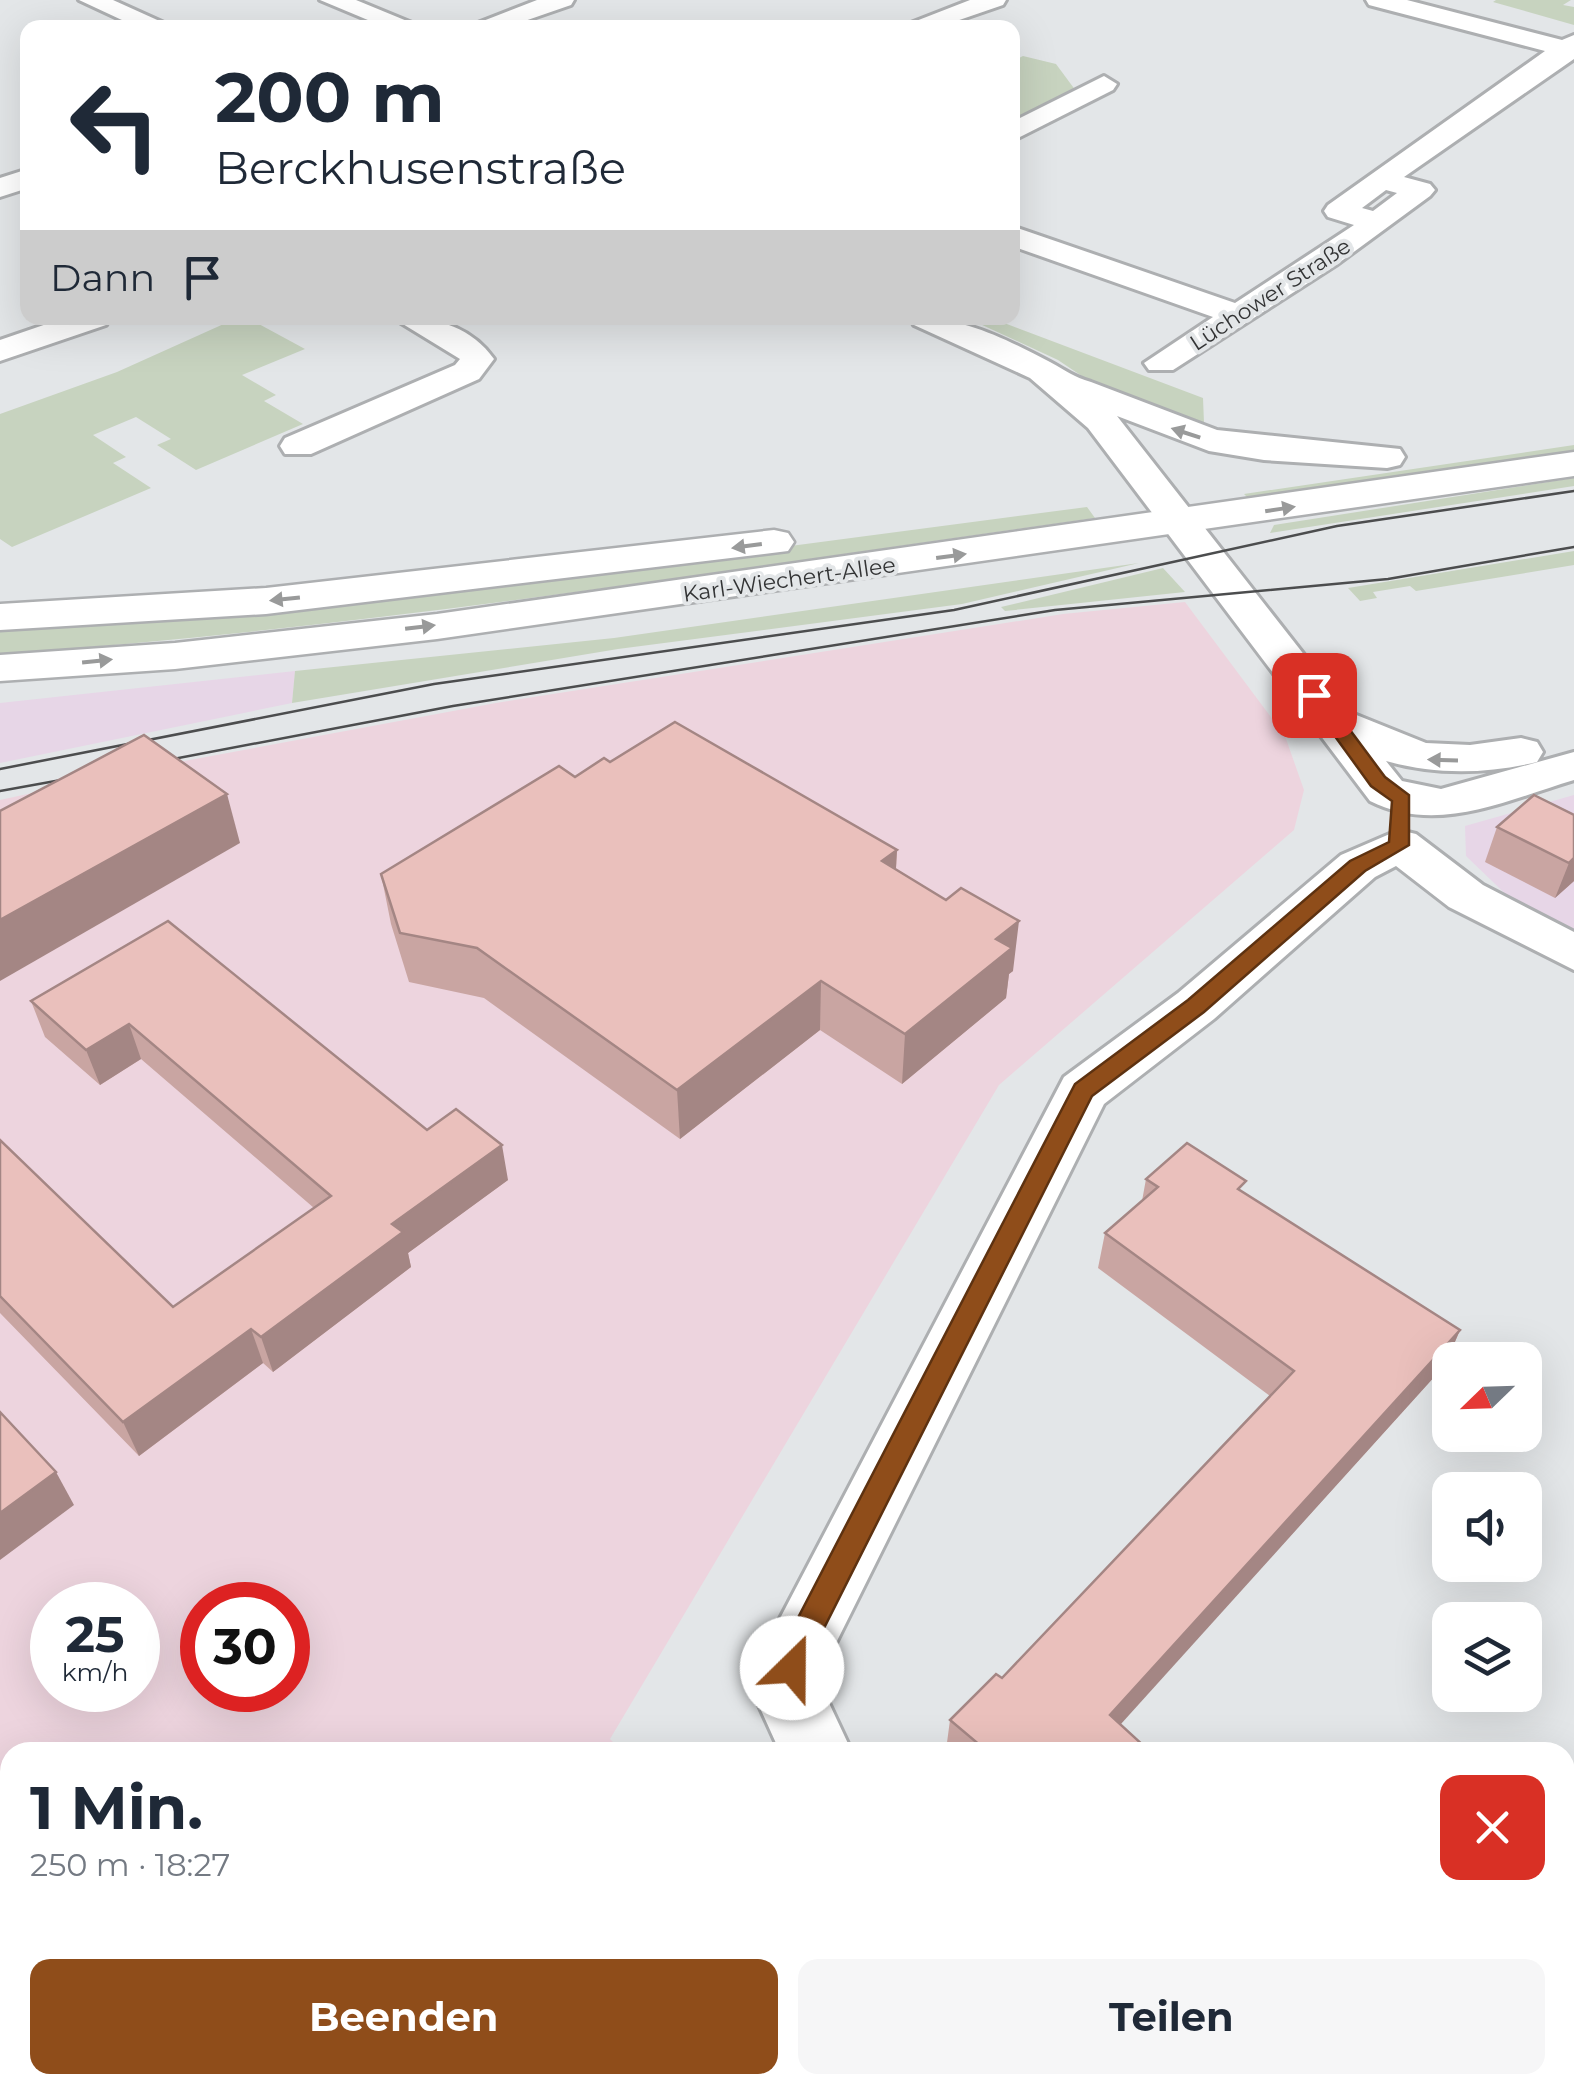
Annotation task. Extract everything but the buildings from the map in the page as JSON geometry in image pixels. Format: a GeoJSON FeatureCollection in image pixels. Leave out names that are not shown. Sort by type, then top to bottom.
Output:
{"type":"FeatureCollection","features":[{"type":"Feature","properties":{"kind":"main road","name":"Karl-Wiechert-Allee"},"geometry":{"type":"LineString","coordinates":[[0,616],[152,610],[450,582],[1156,491],[1574,429]]}},
{"type":"Feature","properties":{"kind":"main road","name":"Karl-Wiechert-Allee"},"geometry":{"type":"LineString","coordinates":[[0,668],[280,643],[534,614],[1184,524],[1574,464]]}},
{"type":"Feature","properties":{"kind":"street"},"geometry":{"type":"LineString","coordinates":[[91,0],[142,20]]}},
{"type":"Feature","properties":{"kind":"street"},"geometry":{"type":"LineString","coordinates":[[332,0],[389,20]]}},
{"type":"Feature","properties":{"kind":"street"},"geometry":{"type":"LineString","coordinates":[[501,20],[562,0]]}},
{"type":"Feature","properties":{"kind":"street"},"geometry":{"type":"LineString","coordinates":[[934,20],[994,0]]}},
{"type":"Feature","properties":{"kind":"street"},"geometry":{"type":"LineString","coordinates":[[1378,0],[1415,4],[1570,47]]}},
{"type":"Feature","properties":{"kind":"street","name":"Lüchower Straße"},"geometry":{"type":"LineString","coordinates":[[1161,363],[1378,222],[1338,211],[1570,47]]}},
{"type":"Feature","properties":{"kind":"street"},"geometry":{"type":"LineString","coordinates":[[1020,129],[1104,84]]}},
{"type":"Feature","properties":{"kind":"street"},"geometry":{"type":"LineString","coordinates":[[1020,238],[1240,315]]}},
{"type":"Feature","properties":{"kind":"street"},"geometry":{"type":"LineString","coordinates":[[0,351],[74,325]]}},
{"type":"Feature","properties":{"kind":"street"},"geometry":{"type":"LineString","coordinates":[[298,446],[467,372],[477,359],[470,348],[423,325]]}},
{"type":"Feature","properties":{"kind":"street"},"geometry":{"type":"LineString","coordinates":[[941,325],[1144,418],[1209,440],[1264,449],[1387,456]]}},
{"type":"Feature","properties":{"kind":"street"},"geometry":{"type":"LineString","coordinates":[[1042,371],[1101,420],[1332,720],[1378,782],[1401,822],[1466,896],[1574,953]]}},
{"type":"Feature","properties":{"kind":"street"},"geometry":{"type":"LineString","coordinates":[[1332,720],[1388,748],[1446,762],[1574,743]]}},
{"type":"Feature","properties":{"kind":"street"},"geometry":{"type":"LineString","coordinates":[[812,1742],[786,1688],[798,1649],[1083,1090],[1196,1006],[1358,866],[1401,822],[1442,804],[1574,766]]}},
{"type":"Feature","properties":{"kind":"shaded area"},"geometry":{"type":"Polygon","coordinates":[[[1185,602],[1285,736],[1304,790],[1294,830],[999,1085],[610,1739],[613,1742],[0,1742],[0,800],[152,767],[496,703],[1063,614],[1185,602]]]}},
{"type":"Feature","properties":{"kind":"shaded area"},"geometry":{"type":"Polygon","coordinates":[[[295,671],[292,703],[0,763],[0,703],[295,671]]]}},
{"type":"Feature","properties":{"kind":"shaded area"},"geometry":{"type":"Polygon","coordinates":[[[1574,795],[1574,934],[1519,907],[1466,856],[1465,826],[1574,795]]]}},
{"type":"Feature","properties":{"kind":"green space"},"geometry":{"type":"Polygon","coordinates":[[[1571,0],[1563,5],[1574,7],[1574,25],[1493,2],[1571,0]]]}},
{"type":"Feature","properties":{"kind":"green space"},"geometry":{"type":"Polygon","coordinates":[[[1020,58],[1056,64],[1076,91],[1020,119],[1020,58]]]}},
{"type":"Feature","properties":{"kind":"green space"},"geometry":{"type":"Polygon","coordinates":[[[221,325],[261,325],[305,349],[242,375],[276,395],[264,401],[303,424],[196,470],[157,445],[171,439],[136,417],[93,435],[126,457],[113,463],[151,488],[12,547],[0,539],[0,414],[117,372],[221,325]]]}},
{"type":"Feature","properties":{"kind":"green space"},"geometry":{"type":"Polygon","coordinates":[[[982,325],[1010,325],[1203,398],[1204,423],[1198,430],[1104,391],[1058,360],[982,325]]]}},
{"type":"Feature","properties":{"kind":"green space"},"geometry":{"type":"Polygon","coordinates":[[[1574,445],[1574,454],[1253,503],[1244,494],[1574,445]]]}},
{"type":"Feature","properties":{"kind":"green space"},"geometry":{"type":"Polygon","coordinates":[[[1574,478],[1574,486],[1270,533],[1274,525],[1574,478]]]}},
{"type":"Feature","properties":{"kind":"green space"},"geometry":{"type":"Polygon","coordinates":[[[1087,507],[1095,518],[549,596],[275,629],[0,654],[0,627],[662,563],[1087,507]]]}},
{"type":"Feature","properties":{"kind":"green space"},"geometry":{"type":"Polygon","coordinates":[[[1574,551],[1574,565],[1416,591],[1410,586],[1373,592],[1377,598],[1360,601],[1348,588],[1574,551]]]}},
{"type":"Feature","properties":{"kind":"green space"},"geometry":{"type":"Polygon","coordinates":[[[1139,563],[962,604],[618,649],[292,703],[295,671],[614,638],[1139,563]]]}},
{"type":"Feature","properties":{"kind":"green space"},"geometry":{"type":"Polygon","coordinates":[[[1163,568],[1185,592],[1005,611],[1001,607],[1163,568]]]}},
{"type":"Feature","properties":{"kind":"tram line"},"geometry":{"type":"LineString","coordinates":[[0,769],[434,684],[954,610],[1337,526],[1574,491]]}},
{"type":"Feature","properties":{"kind":"tram line"},"geometry":{"type":"LineString","coordinates":[[147,764],[453,706],[1055,610],[1388,579],[1574,547]]}},
{"type":"Feature","properties":{"kind":"tram line"},"geometry":{"type":"LineString","coordinates":[[0,791],[83,776]]}},
{"type":"Feature","properties":{"kind":"route"},"geometry":{"type":"LineString","coordinates":[[792,1668],[798,1649],[1083,1090],[1196,1006],[1358,866],[1399,845],[1402,799],[1378,782],[1314,695]]}}]}
